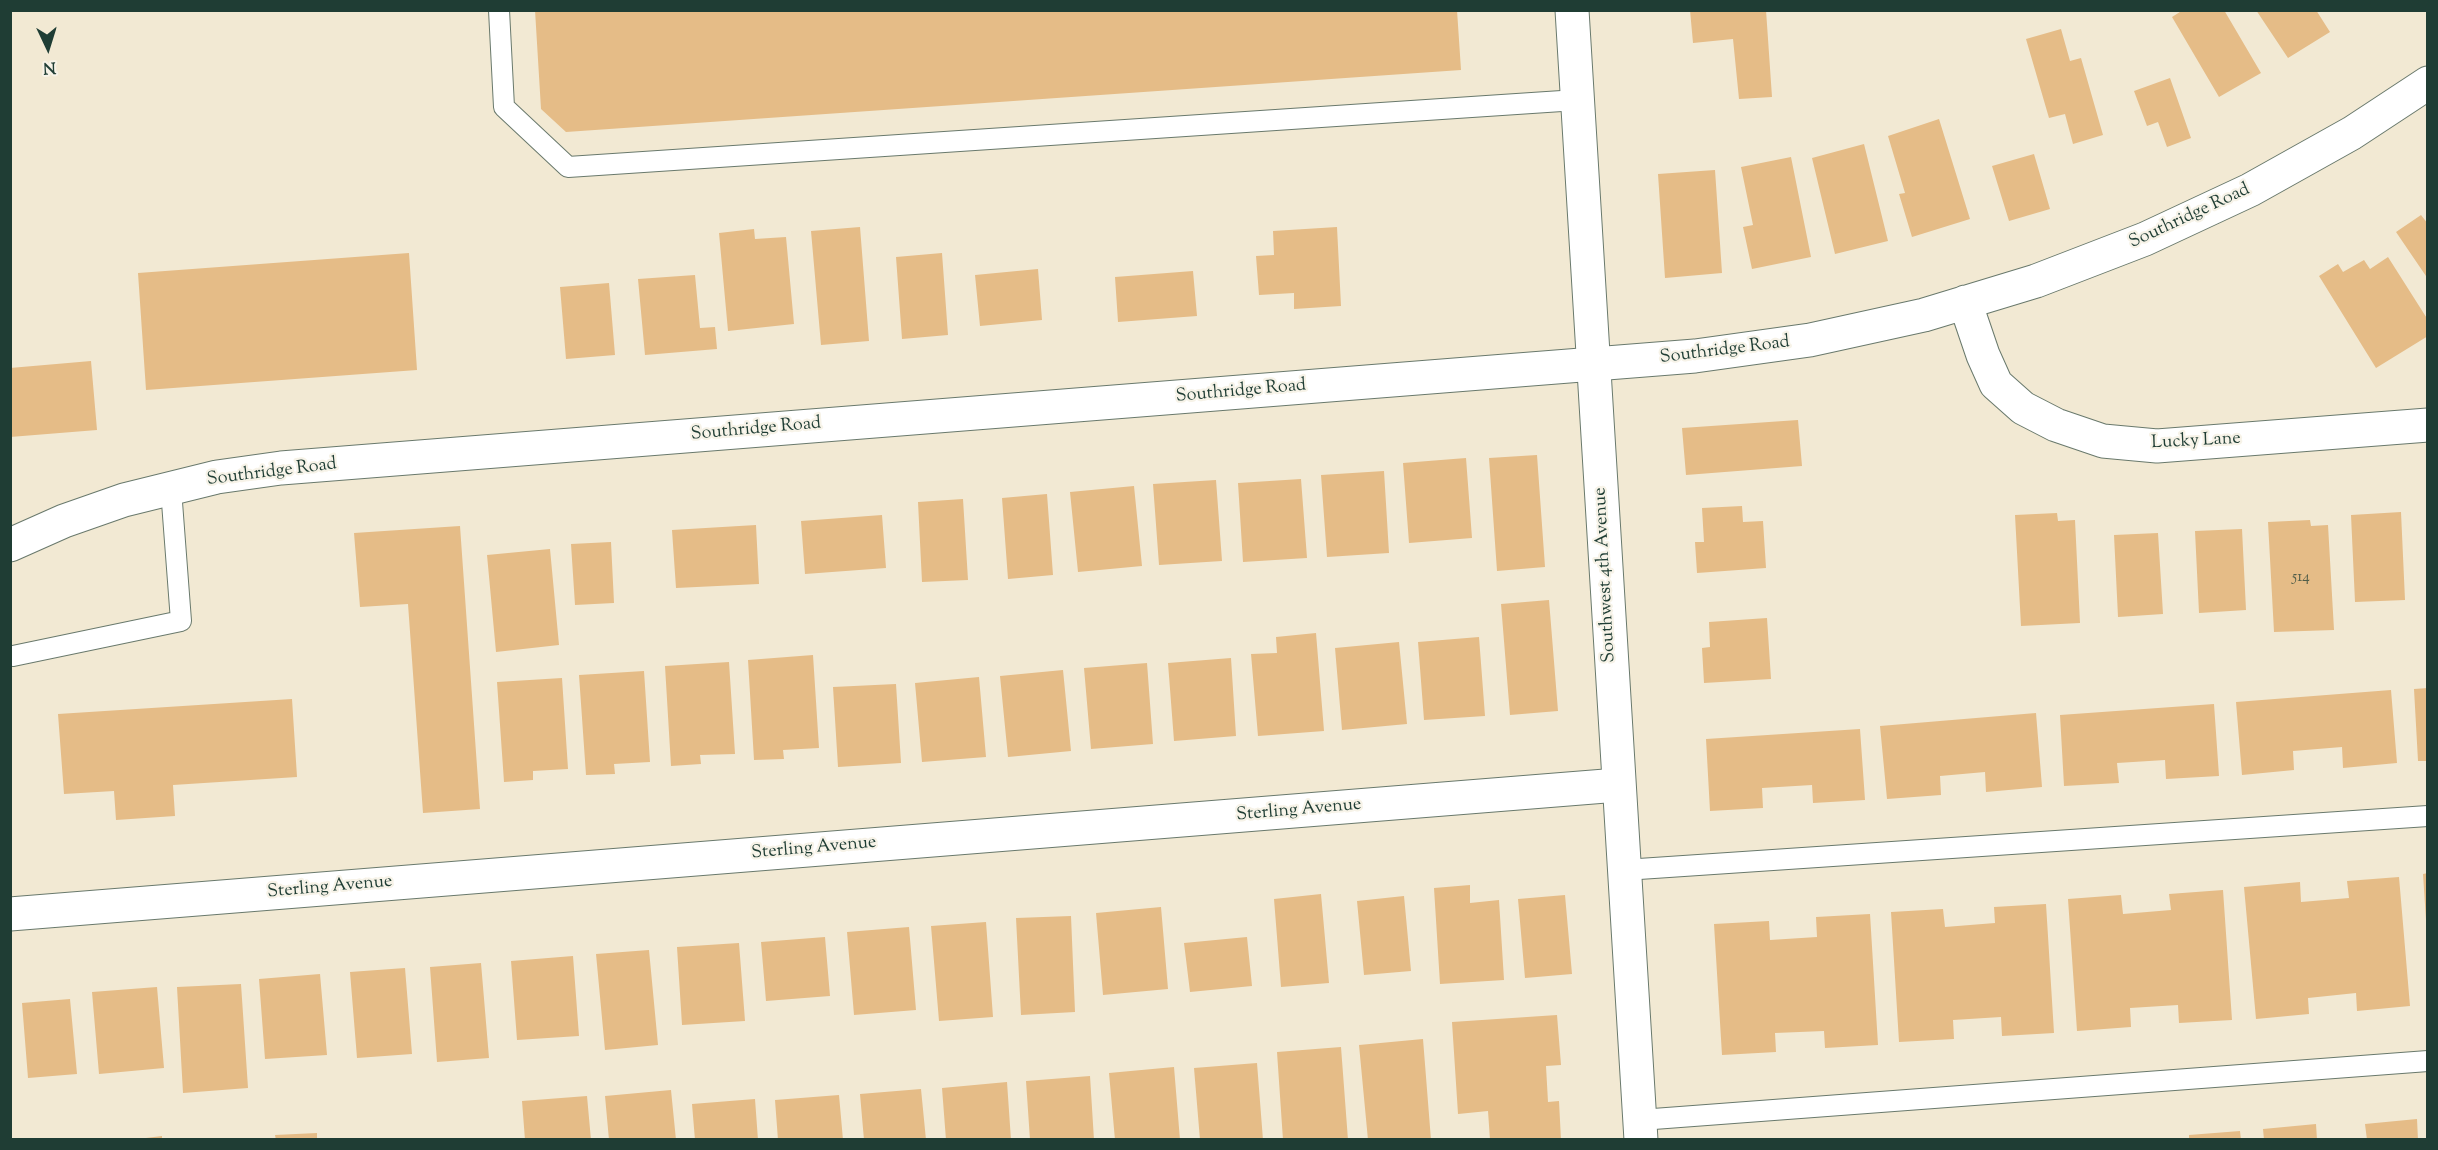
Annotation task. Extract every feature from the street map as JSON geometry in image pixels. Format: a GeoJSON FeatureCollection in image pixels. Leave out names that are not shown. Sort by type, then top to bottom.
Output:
{"type":"FeatureCollection","features":[{"type":"Feature","properties":{"kind":"street","name":"Southwest 4th Avenue"},"geometry":{"type":"LineString","coordinates":[[1572,10],[1640,1130]]}},
{"type":"Feature","properties":{"kind":"street","name":"Southridge Road"},"geometry":{"type":"LineString","coordinates":[[10,545],[64,521],[124,500],[218,477],[281,468],[1695,357],[1810,340],[1924,315],[2036,281],[2145,239],[2250,190],[2352,133],[2427,83]]}},
{"type":"Feature","properties":{"kind":"street","name":"Lucky Lane"},"geometry":{"type":"LineString","coordinates":[[1965,302],[1983,355],[1996,384],[2023,408],[2056,425],[2103,441],[2157,446],[2427,425]]}},
{"type":"Feature","properties":{"kind":"street","name":"Sterling Avenue"},"geometry":{"type":"LineString","coordinates":[[10,914],[1618,785]]}},
{"type":"Feature","properties":{"kind":"lane"},"geometry":{"type":"LineString","coordinates":[[499,10],[504,107],[568,167],[1577,100]]}},
{"type":"Feature","properties":{"kind":"lane"},"geometry":{"type":"LineString","coordinates":[[13,656],[181,621],[171,489]]}},
{"type":"Feature","properties":{"kind":"lane"},"geometry":{"type":"LineString","coordinates":[[1624,870],[2427,816]]}},
{"type":"Feature","properties":{"kind":"lane"},"geometry":{"type":"LineString","coordinates":[[1640,1130],[2427,1061]]}},
{"type":"Feature","properties":{"kind":"building"},"geometry":{"type":"Polygon","coordinates":[[[535,10],[1457,10],[1461,70],[566,132],[541,109],[535,10]]]}},
{"type":"Feature","properties":{"kind":"building"},"geometry":{"type":"Polygon","coordinates":[[[1690,10],[1766,10],[1772,97],[1739,99],[1733,39],[1693,43],[1690,10]]]}},
{"type":"Feature","properties":{"kind":"building"},"geometry":{"type":"Polygon","coordinates":[[[2183,10],[2224,10],[2261,73],[2219,97],[2172,17],[2183,10]]]}},
{"type":"Feature","properties":{"kind":"building"},"geometry":{"type":"Polygon","coordinates":[[[2256,10],[2316,10],[2330,32],[2288,58],[2256,10]]]}},
{"type":"Feature","properties":{"kind":"building"},"geometry":{"type":"Polygon","coordinates":[[[2061,29],[2070,61],[2081,58],[2103,135],[2073,144],[2065,114],[2049,118],[2026,39],[2061,29]]]}},
{"type":"Feature","properties":{"kind":"building"},"geometry":{"type":"Polygon","coordinates":[[[2170,78],[2191,138],[2167,147],[2158,122],[2147,126],[2134,91],[2170,78]]]}},
{"type":"Feature","properties":{"kind":"building"},"geometry":{"type":"Polygon","coordinates":[[[1939,119],[1970,219],[1912,237],[1899,194],[1905,193],[1888,136],[1939,119]]]}},
{"type":"Feature","properties":{"kind":"building"},"geometry":{"type":"Polygon","coordinates":[[[1864,144],[1888,241],[1835,254],[1812,158],[1864,144]]]}},
{"type":"Feature","properties":{"kind":"building"},"geometry":{"type":"Polygon","coordinates":[[[2034,154],[2050,209],[2009,221],[1992,166],[2034,154]]]}},
{"type":"Feature","properties":{"kind":"building"},"geometry":{"type":"Polygon","coordinates":[[[1791,157],[1811,257],[1752,269],[1743,227],[1753,225],[1741,167],[1791,157]]]}},
{"type":"Feature","properties":{"kind":"building"},"geometry":{"type":"Polygon","coordinates":[[[1715,170],[1722,273],[1665,278],[1658,174],[1715,170]]]}},
{"type":"Feature","properties":{"kind":"building"},"geometry":{"type":"Polygon","coordinates":[[[2421,215],[2428,224],[2428,279],[2396,232],[2421,215]]]}},
{"type":"Feature","properties":{"kind":"building"},"geometry":{"type":"Polygon","coordinates":[[[860,227],[869,341],[821,345],[811,231],[860,227]]]}},
{"type":"Feature","properties":{"kind":"building"},"geometry":{"type":"Polygon","coordinates":[[[1337,227],[1341,306],[1294,309],[1294,293],[1259,295],[1256,256],[1274,255],[1273,231],[1337,227]]]}},
{"type":"Feature","properties":{"kind":"building"},"geometry":{"type":"Polygon","coordinates":[[[754,229],[755,239],[786,237],[794,324],[728,331],[719,233],[754,229]]]}},
{"type":"Feature","properties":{"kind":"building"},"geometry":{"type":"Polygon","coordinates":[[[409,253],[417,370],[146,390],[138,273],[409,253]]]}},
{"type":"Feature","properties":{"kind":"building"},"geometry":{"type":"Polygon","coordinates":[[[942,253],[948,335],[902,339],[896,257],[942,253]]]}},
{"type":"Feature","properties":{"kind":"building"},"geometry":{"type":"Polygon","coordinates":[[[2388,257],[2428,320],[2428,336],[2376,368],[2319,276],[2338,264],[2343,272],[2364,260],[2370,269],[2388,257]]]}},
{"type":"Feature","properties":{"kind":"building"},"geometry":{"type":"Polygon","coordinates":[[[1038,269],[1042,320],[980,326],[975,275],[1038,269]]]}},
{"type":"Feature","properties":{"kind":"building"},"geometry":{"type":"Polygon","coordinates":[[[1193,271],[1197,316],[1118,322],[1115,277],[1193,271]]]}},
{"type":"Feature","properties":{"kind":"building"},"geometry":{"type":"Polygon","coordinates":[[[695,275],[700,328],[715,327],[717,349],[645,355],[638,279],[695,275]]]}},
{"type":"Feature","properties":{"kind":"building"},"geometry":{"type":"Polygon","coordinates":[[[609,283],[615,355],[566,359],[560,287],[609,283]]]}},
{"type":"Feature","properties":{"kind":"building"},"geometry":{"type":"Polygon","coordinates":[[[91,361],[97,430],[10,437],[10,368],[91,361]]]}},
{"type":"Feature","properties":{"kind":"building"},"geometry":{"type":"Polygon","coordinates":[[[1798,420],[1802,466],[1686,475],[1682,428],[1798,420]]]}},
{"type":"Feature","properties":{"kind":"building"},"geometry":{"type":"Polygon","coordinates":[[[1537,455],[1545,567],[1497,571],[1489,458],[1537,455]]]}},
{"type":"Feature","properties":{"kind":"building"},"geometry":{"type":"Polygon","coordinates":[[[1466,458],[1472,538],[1409,543],[1403,463],[1466,458]]]}},
{"type":"Feature","properties":{"kind":"building"},"geometry":{"type":"Polygon","coordinates":[[[1384,471],[1389,553],[1327,557],[1321,475],[1384,471]]]}},
{"type":"Feature","properties":{"kind":"building"},"geometry":{"type":"Polygon","coordinates":[[[1301,479],[1307,558],[1243,562],[1238,483],[1301,479]]]}},
{"type":"Feature","properties":{"kind":"building"},"geometry":{"type":"Polygon","coordinates":[[[1216,480],[1222,561],[1159,565],[1153,484],[1216,480]]]}},
{"type":"Feature","properties":{"kind":"building"},"geometry":{"type":"Polygon","coordinates":[[[1134,486],[1142,566],[1078,572],[1070,492],[1134,486]]]}},
{"type":"Feature","properties":{"kind":"building"},"geometry":{"type":"Polygon","coordinates":[[[1047,494],[1053,575],[1008,579],[1002,498],[1047,494]]]}},
{"type":"Feature","properties":{"kind":"building"},"geometry":{"type":"Polygon","coordinates":[[[963,499],[968,580],[922,582],[918,502],[963,499]]]}},
{"type":"Feature","properties":{"kind":"building"},"geometry":{"type":"Polygon","coordinates":[[[1742,506],[1743,522],[1763,521],[1766,568],[1697,573],[1695,542],[1704,542],[1702,508],[1742,506]]]}},
{"type":"Feature","properties":{"kind":"building"},"geometry":{"type":"Polygon","coordinates":[[[2401,512],[2405,600],[2355,602],[2351,515],[2401,512]]]}},
{"type":"Feature","properties":{"kind":"building"},"geometry":{"type":"Polygon","coordinates":[[[2057,513],[2058,521],[2075,520],[2080,623],[2021,626],[2015,515],[2057,513]]]}},
{"type":"Feature","properties":{"kind":"building"},"geometry":{"type":"Polygon","coordinates":[[[882,515],[886,568],[805,574],[801,521],[882,515]]]}},
{"type":"Feature","properties":{"kind":"building"},"geometry":{"type":"Polygon","coordinates":[[[2310,520],[2311,526],[2328,525],[2334,630],[2274,632],[2268,522],[2310,520]]]}},
{"type":"Feature","properties":{"kind":"building"},"geometry":{"type":"Polygon","coordinates":[[[756,525],[759,584],[676,588],[672,530],[756,525]]]}},
{"type":"Feature","properties":{"kind":"building"},"geometry":{"type":"Polygon","coordinates":[[[460,526],[480,809],[423,813],[408,604],[360,607],[354,533],[460,526]]]}},
{"type":"Feature","properties":{"kind":"building"},"geometry":{"type":"Polygon","coordinates":[[[2242,529],[2246,610],[2199,613],[2195,531],[2242,529]]]}},
{"type":"Feature","properties":{"kind":"building"},"geometry":{"type":"Polygon","coordinates":[[[2158,533],[2163,614],[2118,617],[2114,535],[2158,533]]]}},
{"type":"Feature","properties":{"kind":"building"},"geometry":{"type":"Polygon","coordinates":[[[611,542],[614,603],[575,605],[571,544],[611,542]]]}},
{"type":"Feature","properties":{"kind":"building"},"geometry":{"type":"Polygon","coordinates":[[[550,549],[559,645],[496,652],[487,555],[550,549]]]}},
{"type":"Feature","properties":{"kind":"building"},"geometry":{"type":"Polygon","coordinates":[[[1549,600],[1558,711],[1510,715],[1501,604],[1549,600]]]}},
{"type":"Feature","properties":{"kind":"building"},"geometry":{"type":"Polygon","coordinates":[[[1767,618],[1771,679],[1704,683],[1702,648],[1710,647],[1709,622],[1767,618]]]}},
{"type":"Feature","properties":{"kind":"building"},"geometry":{"type":"Polygon","coordinates":[[[1316,633],[1324,731],[1258,736],[1251,654],[1277,653],[1276,637],[1316,633]]]}},
{"type":"Feature","properties":{"kind":"building"},"geometry":{"type":"Polygon","coordinates":[[[1479,637],[1485,716],[1424,720],[1418,642],[1479,637]]]}},
{"type":"Feature","properties":{"kind":"building"},"geometry":{"type":"Polygon","coordinates":[[[1399,642],[1407,724],[1342,730],[1335,648],[1399,642]]]}},
{"type":"Feature","properties":{"kind":"building"},"geometry":{"type":"Polygon","coordinates":[[[813,655],[819,748],[783,750],[784,759],[754,760],[748,660],[813,655]]]}},
{"type":"Feature","properties":{"kind":"building"},"geometry":{"type":"Polygon","coordinates":[[[1231,658],[1236,736],[1174,741],[1168,663],[1231,658]]]}},
{"type":"Feature","properties":{"kind":"building"},"geometry":{"type":"Polygon","coordinates":[[[729,662],[735,754],[700,755],[701,764],[671,766],[665,666],[729,662]]]}},
{"type":"Feature","properties":{"kind":"building"},"geometry":{"type":"Polygon","coordinates":[[[1147,663],[1153,744],[1091,749],[1084,668],[1147,663]]]}},
{"type":"Feature","properties":{"kind":"building"},"geometry":{"type":"Polygon","coordinates":[[[1063,670],[1071,751],[1008,757],[1000,676],[1063,670]]]}},
{"type":"Feature","properties":{"kind":"building"},"geometry":{"type":"Polygon","coordinates":[[[644,671],[650,762],[614,764],[615,774],[586,775],[579,675],[644,671]]]}},
{"type":"Feature","properties":{"kind":"building"},"geometry":{"type":"Polygon","coordinates":[[[979,677],[986,757],[922,762],[915,683],[979,677]]]}},
{"type":"Feature","properties":{"kind":"building"},"geometry":{"type":"Polygon","coordinates":[[[562,678],[568,769],[533,771],[533,780],[504,782],[497,682],[562,678]]]}},
{"type":"Feature","properties":{"kind":"building"},"geometry":{"type":"Polygon","coordinates":[[[896,684],[901,763],[838,767],[833,687],[896,684]]]}},
{"type":"Feature","properties":{"kind":"building"},"geometry":{"type":"Polygon","coordinates":[[[2428,688],[2428,761],[2418,761],[2414,689],[2428,688]]]}},
{"type":"Feature","properties":{"kind":"building"},"geometry":{"type":"Polygon","coordinates":[[[2391,690],[2397,763],[2343,768],[2342,747],[2293,751],[2294,770],[2242,775],[2236,702],[2391,690]]]}},
{"type":"Feature","properties":{"kind":"building"},"geometry":{"type":"Polygon","coordinates":[[[292,699],[297,777],[173,785],[175,816],[116,820],[114,791],[64,794],[58,714],[292,699]]]}},
{"type":"Feature","properties":{"kind":"building"},"geometry":{"type":"Polygon","coordinates":[[[2214,704],[2219,776],[2166,779],[2165,760],[2117,763],[2119,783],[2064,786],[2060,715],[2214,704]]]}},
{"type":"Feature","properties":{"kind":"building"},"geometry":{"type":"Polygon","coordinates":[[[2036,713],[2042,787],[1986,792],[1985,772],[1940,776],[1941,795],[1887,799],[1880,726],[2036,713]]]}},
{"type":"Feature","properties":{"kind":"building"},"geometry":{"type":"Polygon","coordinates":[[[1860,729],[1865,800],[1813,803],[1812,785],[1762,788],[1763,808],[1710,811],[1706,739],[1860,729]]]}},
{"type":"Feature","properties":{"kind":"building"},"geometry":{"type":"Polygon","coordinates":[[[2428,873],[2428,920],[2426,920],[2423,874],[2428,873]]]}},
{"type":"Feature","properties":{"kind":"building"},"geometry":{"type":"Polygon","coordinates":[[[2399,877],[2410,1006],[2357,1011],[2356,993],[2308,998],[2309,1014],[2256,1019],[2244,887],[2300,882],[2301,902],[2349,898],[2347,881],[2399,877]]]}},
{"type":"Feature","properties":{"kind":"building"},"geometry":{"type":"Polygon","coordinates":[[[1470,885],[1470,903],[1499,900],[1504,980],[1440,984],[1434,888],[1470,885]]]}},
{"type":"Feature","properties":{"kind":"building"},"geometry":{"type":"Polygon","coordinates":[[[2223,890],[2232,1020],[2179,1023],[2178,1005],[2130,1008],[2131,1027],[2077,1031],[2068,899],[2121,895],[2123,914],[2171,910],[2169,894],[2223,890]]]}},
{"type":"Feature","properties":{"kind":"building"},"geometry":{"type":"Polygon","coordinates":[[[1321,894],[1329,983],[1281,987],[1274,899],[1321,894]]]}},
{"type":"Feature","properties":{"kind":"building"},"geometry":{"type":"Polygon","coordinates":[[[1565,895],[1572,974],[1525,978],[1518,899],[1565,895]]]}},
{"type":"Feature","properties":{"kind":"building"},"geometry":{"type":"Polygon","coordinates":[[[1404,896],[1411,971],[1364,975],[1357,901],[1404,896]]]}},
{"type":"Feature","properties":{"kind":"building"},"geometry":{"type":"Polygon","coordinates":[[[2046,904],[2054,1033],[2002,1036],[2001,1017],[1953,1020],[1954,1039],[1899,1042],[1891,912],[1943,909],[1945,927],[1995,923],[1994,907],[2046,904]]]}},
{"type":"Feature","properties":{"kind":"building"},"geometry":{"type":"Polygon","coordinates":[[[1161,907],[1168,989],[1103,995],[1096,913],[1161,907]]]}},
{"type":"Feature","properties":{"kind":"building"},"geometry":{"type":"Polygon","coordinates":[[[1870,914],[1878,1045],[1825,1048],[1824,1031],[1775,1033],[1776,1052],[1722,1055],[1714,924],[1769,921],[1770,940],[1817,937],[1816,917],[1870,914]]]}},
{"type":"Feature","properties":{"kind":"building"},"geometry":{"type":"Polygon","coordinates":[[[1071,916],[1075,1012],[1021,1015],[1016,918],[1071,916]]]}},
{"type":"Feature","properties":{"kind":"building"},"geometry":{"type":"Polygon","coordinates":[[[986,922],[993,1017],[939,1021],[931,926],[986,922]]]}},
{"type":"Feature","properties":{"kind":"building"},"geometry":{"type":"Polygon","coordinates":[[[909,927],[916,1010],[854,1015],[847,932],[909,927]]]}},
{"type":"Feature","properties":{"kind":"building"},"geometry":{"type":"Polygon","coordinates":[[[825,937],[830,996],[766,1001],[761,942],[825,937]]]}},
{"type":"Feature","properties":{"kind":"building"},"geometry":{"type":"Polygon","coordinates":[[[1247,937],[1252,986],[1190,992],[1184,943],[1247,937]]]}},
{"type":"Feature","properties":{"kind":"building"},"geometry":{"type":"Polygon","coordinates":[[[739,943],[745,1021],[682,1025],[677,947],[739,943]]]}},
{"type":"Feature","properties":{"kind":"building"},"geometry":{"type":"Polygon","coordinates":[[[649,950],[658,1045],[605,1050],[596,954],[649,950]]]}},
{"type":"Feature","properties":{"kind":"building"},"geometry":{"type":"Polygon","coordinates":[[[573,956],[579,1036],[517,1040],[511,961],[573,956]]]}},
{"type":"Feature","properties":{"kind":"building"},"geometry":{"type":"Polygon","coordinates":[[[481,963],[489,1058],[437,1062],[430,967],[481,963]]]}},
{"type":"Feature","properties":{"kind":"building"},"geometry":{"type":"Polygon","coordinates":[[[405,968],[412,1054],[357,1058],[350,972],[405,968]]]}},
{"type":"Feature","properties":{"kind":"building"},"geometry":{"type":"Polygon","coordinates":[[[320,974],[327,1055],[265,1059],[259,979],[320,974]]]}},
{"type":"Feature","properties":{"kind":"building"},"geometry":{"type":"Polygon","coordinates":[[[241,984],[248,1088],[183,1093],[177,987],[241,984]]]}},
{"type":"Feature","properties":{"kind":"building"},"geometry":{"type":"Polygon","coordinates":[[[157,987],[164,1068],[99,1074],[92,992],[157,987]]]}},
{"type":"Feature","properties":{"kind":"building"},"geometry":{"type":"Polygon","coordinates":[[[70,999],[77,1074],[28,1078],[22,1003],[70,999]]]}},
{"type":"Feature","properties":{"kind":"building"},"geometry":{"type":"Polygon","coordinates":[[[1557,1015],[1561,1065],[1546,1066],[1548,1102],[1559,1101],[1561,1140],[1490,1140],[1488,1111],[1458,1114],[1452,1022],[1557,1015]]]}},
{"type":"Feature","properties":{"kind":"building"},"geometry":{"type":"Polygon","coordinates":[[[1423,1039],[1431,1140],[1368,1140],[1359,1045],[1423,1039]]]}},
{"type":"Feature","properties":{"kind":"building"},"geometry":{"type":"Polygon","coordinates":[[[1341,1047],[1348,1140],[1283,1140],[1277,1052],[1341,1047]]]}},
{"type":"Feature","properties":{"kind":"building"},"geometry":{"type":"Polygon","coordinates":[[[1257,1063],[1263,1140],[1200,1140],[1194,1068],[1257,1063]]]}},
{"type":"Feature","properties":{"kind":"building"},"geometry":{"type":"Polygon","coordinates":[[[1174,1067],[1180,1140],[1115,1140],[1109,1073],[1174,1067]]]}},
{"type":"Feature","properties":{"kind":"building"},"geometry":{"type":"Polygon","coordinates":[[[1090,1076],[1094,1140],[1030,1140],[1026,1081],[1090,1076]]]}},
{"type":"Feature","properties":{"kind":"building"},"geometry":{"type":"Polygon","coordinates":[[[1007,1082],[1011,1140],[946,1140],[942,1088],[1007,1082]]]}},
{"type":"Feature","properties":{"kind":"building"},"geometry":{"type":"Polygon","coordinates":[[[921,1089],[926,1140],[864,1140],[860,1094],[921,1089]]]}},
{"type":"Feature","properties":{"kind":"building"},"geometry":{"type":"Polygon","coordinates":[[[671,1090],[676,1140],[609,1140],[605,1096],[671,1090]]]}},
{"type":"Feature","properties":{"kind":"building"},"geometry":{"type":"Polygon","coordinates":[[[839,1095],[843,1140],[778,1140],[775,1100],[839,1095]]]}},
{"type":"Feature","properties":{"kind":"building"},"geometry":{"type":"Polygon","coordinates":[[[587,1096],[591,1140],[525,1140],[522,1101],[587,1096]]]}},
{"type":"Feature","properties":{"kind":"building"},"geometry":{"type":"Polygon","coordinates":[[[755,1099],[758,1140],[695,1140],[692,1104],[755,1099]]]}},
{"type":"Feature","properties":{"kind":"building"},"geometry":{"type":"Polygon","coordinates":[[[2417,1119],[2418,1140],[2367,1140],[2365,1124],[2417,1119]]]}},
{"type":"Feature","properties":{"kind":"building"},"geometry":{"type":"Polygon","coordinates":[[[2316,1124],[2317,1140],[2264,1140],[2263,1129],[2316,1124]]]}},
{"type":"Feature","properties":{"kind":"building"},"geometry":{"type":"Polygon","coordinates":[[[2240,1131],[2241,1140],[2189,1140],[2189,1135],[2240,1131]]]}},
{"type":"Feature","properties":{"kind":"building"},"geometry":{"type":"Polygon","coordinates":[[[317,1133],[317,1140],[276,1140],[275,1135],[317,1133]]]}},
{"type":"Feature","properties":{"kind":"building"},"geometry":{"type":"Polygon","coordinates":[[[162,1136],[162,1140],[147,1140],[146,1138],[162,1136]]]}}]}
